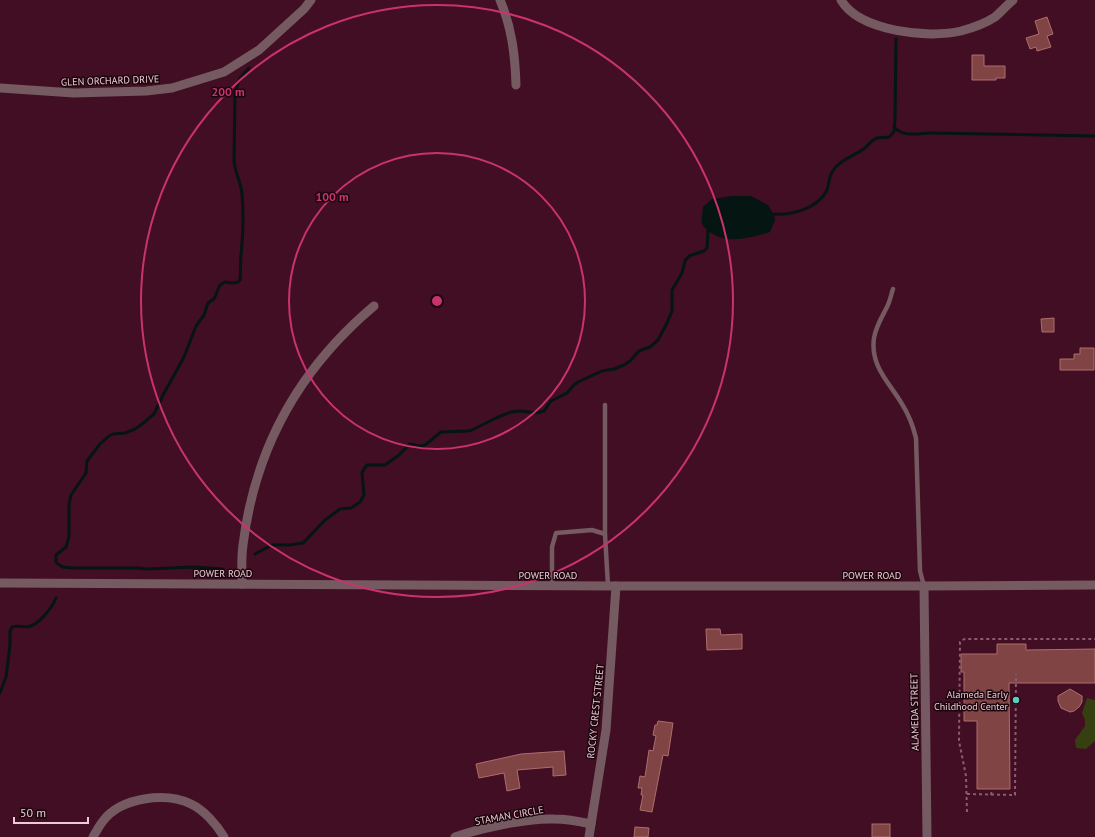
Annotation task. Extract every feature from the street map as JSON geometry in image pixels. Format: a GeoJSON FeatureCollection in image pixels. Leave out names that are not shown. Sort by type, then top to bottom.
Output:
{"type":"FeatureCollection","features":[{"type":"Feature","properties":{"kind":"street","name":"GLEN ORCHARD DRIVE"},"geometry":{"type":"LineString","coordinates":[[0,88],[82,93],[146,91],[172,88],[224,72],[259,50],[304,9],[311,0]]}},
{"type":"Feature","properties":{"kind":"street"},"geometry":{"type":"LineString","coordinates":[[500,0],[510,27],[515,62],[516,85]]}},
{"type":"Feature","properties":{"kind":"street"},"geometry":{"type":"LineString","coordinates":[[840,0],[843,5],[859,17],[876,26],[920,34],[960,31],[982,23],[994,17],[1013,0]]}},
{"type":"Feature","properties":{"kind":"street"},"geometry":{"type":"LineString","coordinates":[[242,584],[242,546],[255,483],[266,452],[278,425],[289,403],[332,345],[374,306]]}},
{"type":"Feature","properties":{"kind":"street","name":"POWER ROAD"},"geometry":{"type":"LineString","coordinates":[[0,583],[552,586],[1095,585]]}},
{"type":"Feature","properties":{"kind":"street","name":"ROCKY CREST STREET"},"geometry":{"type":"LineString","coordinates":[[590,837],[606,730],[612,586]]}},
{"type":"Feature","properties":{"kind":"street","name":"ALAMEDA STREET"},"geometry":{"type":"LineString","coordinates":[[924,586],[926,837]]}},
{"type":"Feature","properties":{"kind":"street"},"geometry":{"type":"LineString","coordinates":[[93,837],[103,820],[115,810],[132,802],[151,798],[173,798],[192,805],[207,816],[219,828],[224,837]]}},
{"type":"Feature","properties":{"kind":"street","name":"STAMAN CIRCLE"},"geometry":{"type":"LineString","coordinates":[[456,837],[490,828],[522,822],[552,819],[572,820],[591,824]]}},
{"type":"Feature","properties":{"kind":"lane"},"geometry":{"type":"LineString","coordinates":[[892,289],[888,306],[880,320],[874,336],[873,350],[876,363],[903,405],[913,425],[917,466],[920,572],[924,586]]}},
{"type":"Feature","properties":{"kind":"lane"},"geometry":{"type":"LineString","coordinates":[[605,405],[605,534],[612,586]]}},
{"type":"Feature","properties":{"kind":"lane"},"geometry":{"type":"LineString","coordinates":[[552,586],[552,547],[556,533],[592,530],[605,534]]}},
{"type":"Feature","properties":{"kind":"path"},"geometry":{"type":"LineString","coordinates":[[967,812],[965,769],[959,741],[959,645],[962,640],[1095,639]]}},
{"type":"Feature","properties":{"kind":"path"},"geometry":{"type":"LineString","coordinates":[[967,794],[1016,795],[1016,674]]}},
{"type":"Feature","properties":{"kind":"path"},"geometry":{"type":"LineString","coordinates":[[959,705],[964,705]]}},
{"type":"Feature","properties":{"kind":"path"},"geometry":{"type":"LineString","coordinates":[[991,795],[992,789]]}},
{"type":"Feature","properties":{"kind":"green space"},"geometry":{"type":"Polygon","coordinates":[[[1087,698],[1095,700],[1095,741],[1086,749],[1076,748],[1075,740],[1085,726],[1085,720],[1082,713],[1087,698]]]}},
{"type":"Feature","properties":{"kind":"shaded area"},"geometry":{"type":"Polygon","coordinates":[[[732,196],[751,196],[768,205],[774,215],[775,220],[770,232],[747,238],[732,239],[717,236],[705,228],[702,221],[703,207],[712,199],[732,196]]]}},
{"type":"Feature","properties":{"kind":"building"},"geometry":{"type":"Polygon","coordinates":[[[1047,17],[1053,34],[1047,36],[1051,47],[1037,51],[1036,47],[1030,49],[1026,38],[1039,34],[1035,21],[1047,17]]]}},
{"type":"Feature","properties":{"kind":"building"},"geometry":{"type":"Polygon","coordinates":[[[972,55],[984,55],[984,66],[1005,66],[1005,78],[996,78],[996,80],[972,80],[972,55]]]}},
{"type":"Feature","properties":{"kind":"building"},"geometry":{"type":"Polygon","coordinates":[[[1054,318],[1054,332],[1042,332],[1041,319],[1054,318]]]}},
{"type":"Feature","properties":{"kind":"building"},"geometry":{"type":"Polygon","coordinates":[[[1080,348],[1094,348],[1094,370],[1060,370],[1060,359],[1074,359],[1074,354],[1080,354],[1080,348]]]}},
{"type":"Feature","properties":{"kind":"building"},"geometry":{"type":"Polygon","coordinates":[[[706,629],[720,629],[721,635],[742,634],[742,649],[707,650],[706,629]]]}},
{"type":"Feature","properties":{"kind":"building"},"geometry":{"type":"Polygon","coordinates":[[[997,644],[1026,644],[1026,650],[1095,649],[1095,683],[1009,683],[1010,789],[977,789],[977,721],[964,721],[964,672],[961,672],[961,654],[997,654],[997,644]]]}},
{"type":"Feature","properties":{"kind":"building"},"geometry":{"type":"Polygon","coordinates":[[[1070,689],[1082,696],[1082,702],[1079,707],[1070,712],[1061,708],[1058,701],[1058,696],[1070,689]]]}},
{"type":"Feature","properties":{"kind":"building"},"geometry":{"type":"Polygon","coordinates":[[[658,721],[673,723],[668,756],[663,755],[652,812],[640,810],[643,795],[641,795],[642,788],[638,788],[640,776],[645,777],[649,750],[653,751],[656,736],[653,735],[655,725],[657,725],[658,721]]]}},
{"type":"Feature","properties":{"kind":"building"},"geometry":{"type":"Polygon","coordinates":[[[564,751],[566,775],[553,776],[553,767],[517,770],[520,788],[507,791],[504,773],[479,778],[476,764],[521,754],[564,751]]]}},
{"type":"Feature","properties":{"kind":"building"},"geometry":{"type":"Polygon","coordinates":[[[872,824],[890,824],[890,837],[872,837],[872,824]]]}},
{"type":"Feature","properties":{"kind":"building"},"geometry":{"type":"Polygon","coordinates":[[[635,827],[649,828],[648,837],[634,837],[635,827]]]}},
{"type":"Feature","properties":{"kind":"waterway"},"geometry":{"type":"LineString","coordinates":[[770,214],[786,214],[803,210],[817,202],[823,197],[827,190],[831,174],[839,164],[865,148],[875,139],[889,137],[894,132],[896,39]]}},
{"type":"Feature","properties":{"kind":"waterway"},"geometry":{"type":"LineString","coordinates":[[223,569],[193,567],[147,569],[72,568],[63,567],[58,564],[56,562],[56,555],[66,547],[69,537],[69,504],[71,495],[86,473],[87,461],[100,444],[109,436],[113,434],[125,433],[135,429],[154,414],[184,357],[196,326],[204,315],[208,303],[214,299],[220,285],[225,282],[232,283],[240,280],[243,210],[241,190],[234,161],[235,92],[240,78],[249,68]]}},
{"type":"Feature","properties":{"kind":"waterway"},"geometry":{"type":"LineString","coordinates":[[894,127],[902,133],[907,134],[932,133],[1095,136]]}},
{"type":"Feature","properties":{"kind":"waterway"},"geometry":{"type":"LineString","coordinates":[[255,554],[272,545],[303,543],[325,520],[340,509],[351,508],[360,502],[364,495],[362,473],[367,465],[385,465],[399,455],[410,444],[419,446],[425,445],[441,432],[472,430],[511,412],[521,411],[536,413],[544,411],[551,401],[567,393],[578,382],[602,371],[614,369],[624,365],[639,351],[650,347],[658,340],[672,311],[672,290],[682,273],[685,261],[689,256],[704,251],[707,248],[708,230],[710,229]]}},
{"type":"Feature","properties":{"kind":"waterway"},"geometry":{"type":"LineString","coordinates":[[0,693],[6,677],[10,645],[10,631],[12,627],[27,627],[36,623],[48,611],[56,598]]}},
{"type":"Feature","properties":{"kind":"place","name":"Alameda Early Childhood Center"},"geometry":{"type":"Point","coordinates":[1016,700]}}]}
